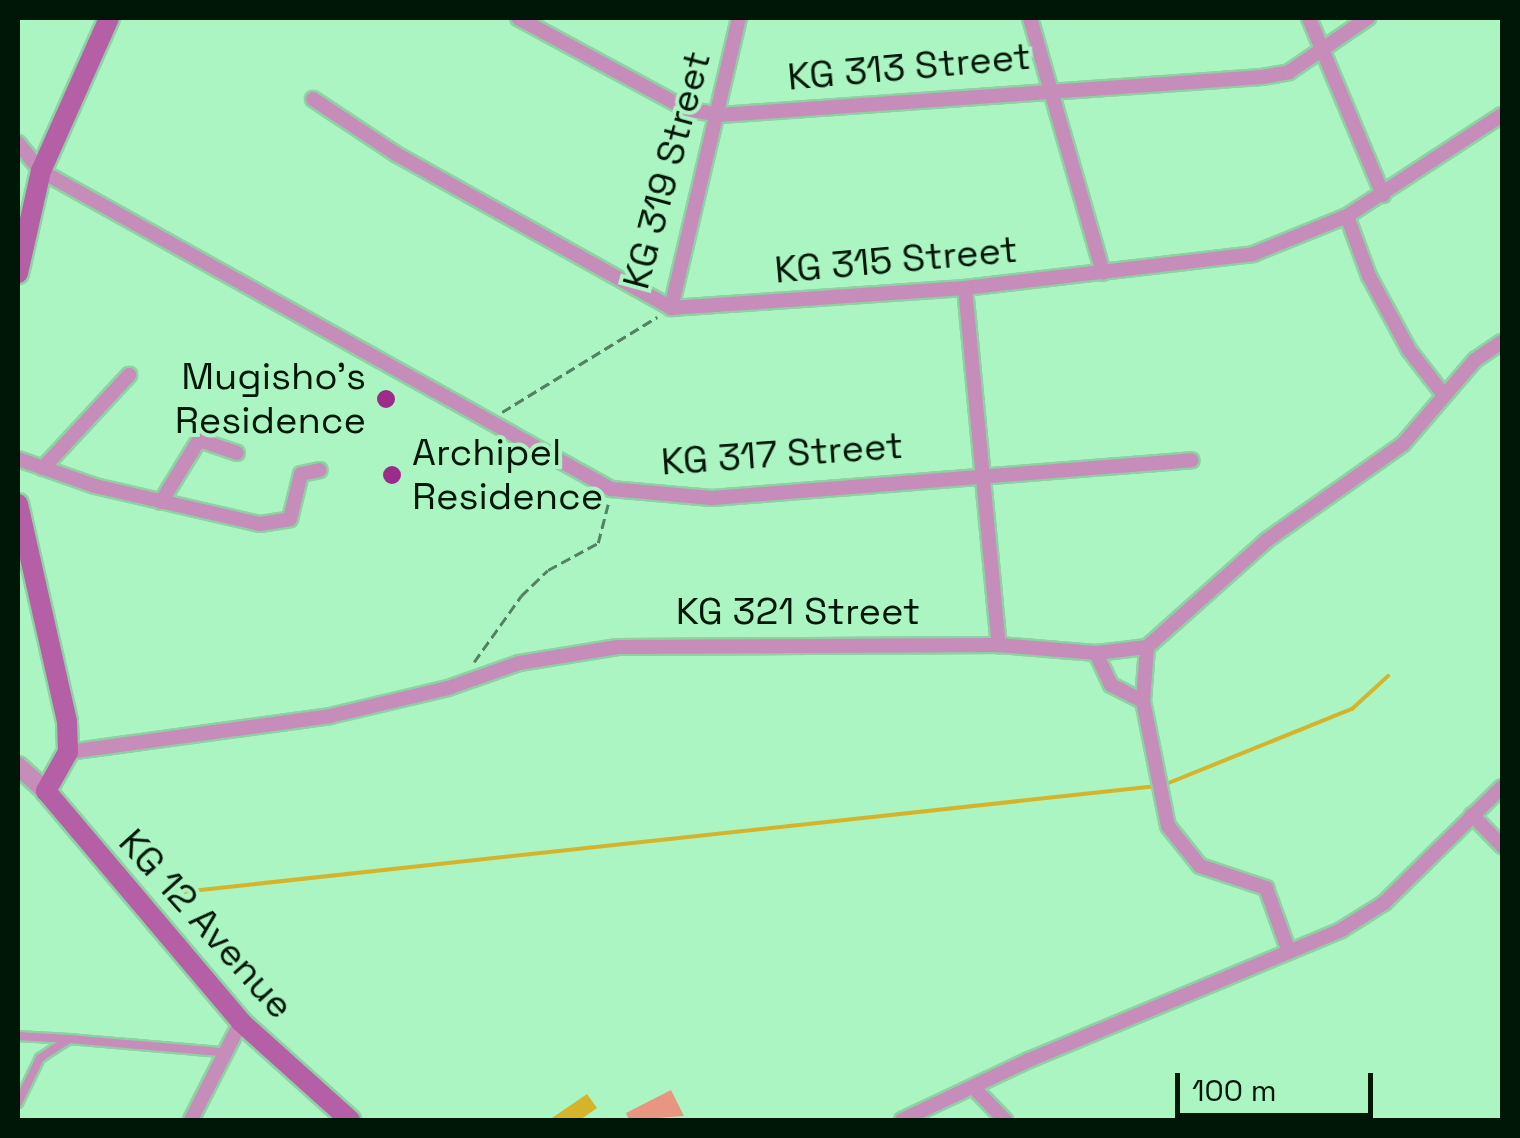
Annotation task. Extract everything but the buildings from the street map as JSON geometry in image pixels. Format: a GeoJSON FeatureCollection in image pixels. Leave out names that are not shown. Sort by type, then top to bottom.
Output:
{"type":"FeatureCollection","features":[{"type":"Feature","properties":{"kind":"main road"},"geometry":{"type":"LineString","coordinates":[[18,273],[41,171],[109,18]]}},
{"type":"Feature","properties":{"kind":"main road"},"geometry":{"type":"LineString","coordinates":[[18,504],[62,690],[68,752],[46,791]]}},
{"type":"Feature","properties":{"kind":"main road","name":"KG 12 Avenue"},"geometry":{"type":"LineString","coordinates":[[46,791],[241,1022],[350,1120]]}},
{"type":"Feature","properties":{"kind":"street","name":"KG 313 Street"},"geometry":{"type":"LineString","coordinates":[[518,18],[686,109],[720,115],[1053,87],[1262,77],[1289,72],[1368,18]]}},
{"type":"Feature","properties":{"kind":"street","name":"KG 319 Street"},"geometry":{"type":"LineString","coordinates":[[672,308],[720,115],[739,18]]}},
{"type":"Feature","properties":{"kind":"street"},"geometry":{"type":"LineString","coordinates":[[1030,18],[1053,87],[1102,273]]}},
{"type":"Feature","properties":{"kind":"street"},"geometry":{"type":"LineString","coordinates":[[1309,18],[1383,195]]}},
{"type":"Feature","properties":{"kind":"street"},"geometry":{"type":"LineString","coordinates":[[313,99],[396,154],[672,308]]}},
{"type":"Feature","properties":{"kind":"street","name":"KG 315 Street"},"geometry":{"type":"LineString","coordinates":[[672,308],[965,288],[1254,254],[1347,216],[1502,115]]}},
{"type":"Feature","properties":{"kind":"street"},"geometry":{"type":"LineString","coordinates":[[18,143],[41,171]]}},
{"type":"Feature","properties":{"kind":"street","name":"KG 317 Street"},"geometry":{"type":"LineString","coordinates":[[41,171],[611,489],[712,498],[980,472],[1191,460]]}},
{"type":"Feature","properties":{"kind":"street"},"geometry":{"type":"LineString","coordinates":[[1347,216],[1368,276],[1408,350],[1443,394]]}},
{"type":"Feature","properties":{"kind":"street"},"geometry":{"type":"LineString","coordinates":[[965,288],[999,645]]}},
{"type":"Feature","properties":{"kind":"street"},"geometry":{"type":"LineString","coordinates":[[1289,952],[1266,888],[1200,866],[1168,826],[1142,702],[1146,648],[1268,540],[1403,444],[1443,394],[1487,349],[1502,342]]}},
{"type":"Feature","properties":{"kind":"street"},"geometry":{"type":"LineString","coordinates":[[43,468],[130,375]]}},
{"type":"Feature","properties":{"kind":"street"},"geometry":{"type":"LineString","coordinates":[[161,502],[199,440],[237,453]]}},
{"type":"Feature","properties":{"kind":"street"},"geometry":{"type":"LineString","coordinates":[[18,459],[161,502],[276,524],[290,520],[301,474],[320,470]]}},
{"type":"Feature","properties":{"kind":"street","name":"KG 321 Street"},"geometry":{"type":"LineString","coordinates":[[68,752],[330,716],[465,682],[519,663],[618,647],[999,645],[1096,653],[1146,648]]}},
{"type":"Feature","properties":{"kind":"street"},"geometry":{"type":"LineString","coordinates":[[1096,653],[1111,686],[1142,702]]}},
{"type":"Feature","properties":{"kind":"street","name":"KG 12 Avenue"},"geometry":{"type":"LineString","coordinates":[[18,766],[46,791]]}},
{"type":"Feature","properties":{"kind":"street"},"geometry":{"type":"LineString","coordinates":[[902,1120],[1289,952],[1384,903],[1502,788]]}},
{"type":"Feature","properties":{"kind":"street"},"geometry":{"type":"LineString","coordinates":[[1472,815],[1502,846]]}},
{"type":"Feature","properties":{"kind":"street"},"geometry":{"type":"LineString","coordinates":[[191,1120],[220,1052],[241,1022]]}},
{"type":"Feature","properties":{"kind":"street"},"geometry":{"type":"LineString","coordinates":[[974,1088],[1005,1120]]}},
{"type":"Feature","properties":{"kind":"lane"},"geometry":{"type":"LineString","coordinates":[[18,1036],[220,1052]]}},
{"type":"Feature","properties":{"kind":"lane"},"geometry":{"type":"LineString","coordinates":[[18,1103],[40,1058],[69,1040]]}},
{"type":"Feature","properties":{"kind":"path","name":"KG 319 Street"},"geometry":{"type":"LineString","coordinates":[[488,420],[672,308]]}},
{"type":"Feature","properties":{"kind":"path"},"geometry":{"type":"LineString","coordinates":[[465,682],[480,650],[521,596],[548,570],[598,543],[611,489]]}},
{"type":"Feature","properties":{"kind":"shaded area"},"geometry":{"type":"Polygon","coordinates":[[[671,1090],[684,1116],[629,1120],[626,1113],[671,1090]]]}},
{"type":"Feature","properties":{"kind":"shaded area"},"geometry":{"type":"Polygon","coordinates":[[[587,1094],[597,1108],[580,1120],[549,1120],[587,1094]]]}},
{"type":"Feature","properties":{"kind":"waterway"},"geometry":{"type":"LineString","coordinates":[[1166,784],[1352,709],[1388,676]]}},
{"type":"Feature","properties":{"kind":"waterway"},"geometry":{"type":"LineString","coordinates":[[163,894],[1157,786]]}},
{"type":"Feature","properties":{"kind":"place","name":"Mugisho's Residence"},"geometry":{"type":"Point","coordinates":[386,399]}},
{"type":"Feature","properties":{"kind":"place","name":"Archipel Residence"},"geometry":{"type":"Point","coordinates":[392,475]}}]}
